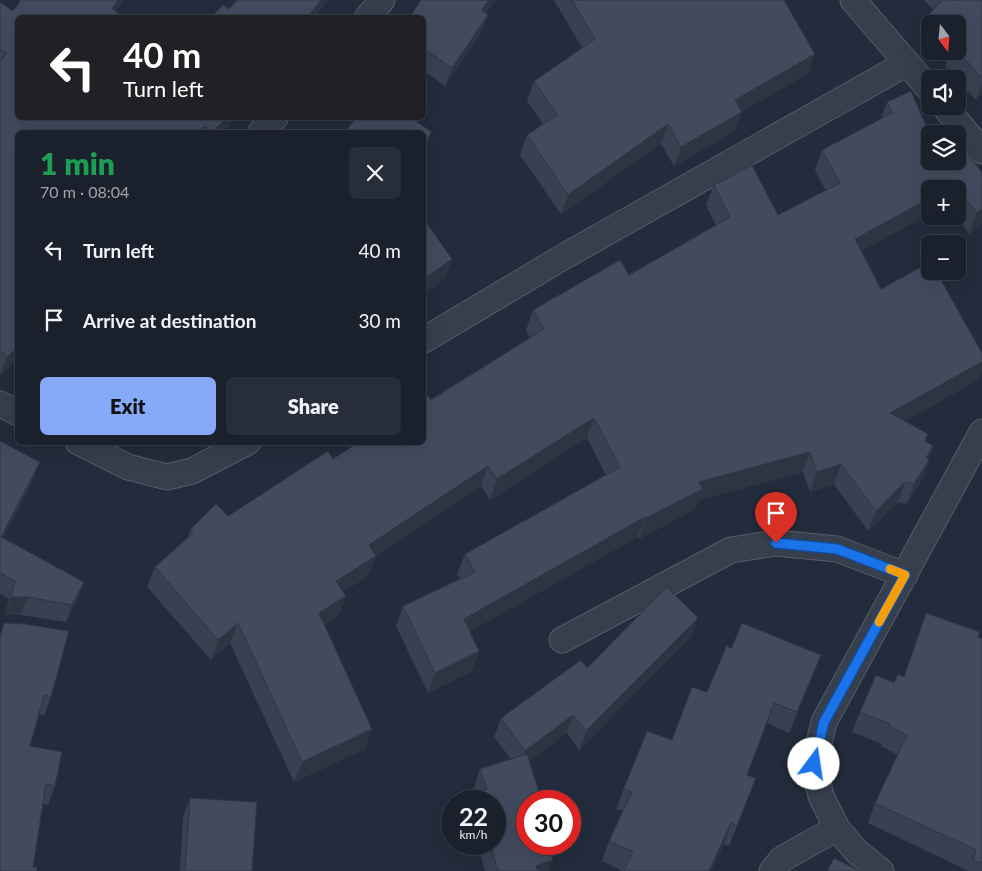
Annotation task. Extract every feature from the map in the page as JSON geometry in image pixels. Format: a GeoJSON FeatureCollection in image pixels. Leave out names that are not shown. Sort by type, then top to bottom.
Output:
{"type":"FeatureCollection","features":[{"type":"Feature","properties":{"kind":"street"},"geometry":{"type":"LineString","coordinates":[[370,15],[382,0]]}},
{"type":"Feature","properties":{"kind":"street"},"geometry":{"type":"LineString","coordinates":[[853,0],[921,79]]}},
{"type":"Feature","properties":{"kind":"street"},"geometry":{"type":"LineString","coordinates":[[426,339],[565,256],[907,63]]}},
{"type":"Feature","properties":{"kind":"street"},"geometry":{"type":"LineString","coordinates":[[952,115],[982,151]]}},
{"type":"Feature","properties":{"kind":"street"},"geometry":{"type":"LineString","coordinates":[[263,130],[273,120]]}},
{"type":"Feature","properties":{"kind":"street"},"geometry":{"type":"LineString","coordinates":[[0,404],[15,412]]}},
{"type":"Feature","properties":{"kind":"street"},"geometry":{"type":"LineString","coordinates":[[881,871],[856,851],[837,828],[821,796],[814,764],[824,722],[982,432]]}},
{"type":"Feature","properties":{"kind":"street"},"geometry":{"type":"LineString","coordinates":[[84,445],[128,466],[168,477],[192,471],[242,445]]}},
{"type":"Feature","properties":{"kind":"street"},"geometry":{"type":"LineString","coordinates":[[562,640],[731,550],[776,543],[837,549],[905,575]]}},
{"type":"Feature","properties":{"kind":"street"},"geometry":{"type":"LineString","coordinates":[[772,871],[782,859],[837,828]]}},
{"type":"Feature","properties":{"kind":"building"},"geometry":{"type":"Polygon","coordinates":[[[21,0],[118,0],[112,9],[121,15],[15,15],[15,120],[224,120],[214,130],[210,130],[205,126],[200,130],[15,130],[15,349],[7,357],[0,350],[0,62],[7,53],[0,49],[0,2],[13,11],[21,0]]]}},
{"type":"Feature","properties":{"kind":"building"},"geometry":{"type":"Polygon","coordinates":[[[237,0],[321,0],[309,15],[213,15],[223,5],[229,9],[237,0]]]}},
{"type":"Feature","properties":{"kind":"building"},"geometry":{"type":"Polygon","coordinates":[[[421,0],[489,0],[482,10],[488,15],[452,68],[427,51],[426,52],[426,15],[411,15],[421,0]]]}},
{"type":"Feature","properties":{"kind":"building"},"geometry":{"type":"Polygon","coordinates":[[[572,0],[784,0],[815,54],[735,100],[742,112],[681,147],[668,124],[568,195],[527,135],[557,115],[534,81],[595,39],[572,0]]]}},
{"type":"Feature","properties":{"kind":"building"},"geometry":{"type":"Polygon","coordinates":[[[943,0],[982,0],[982,78],[965,60],[966,15],[932,15],[930,13],[943,0]]]}},
{"type":"Feature","properties":{"kind":"building"},"geometry":{"type":"Polygon","coordinates":[[[911,91],[926,125],[921,125],[921,170],[966,170],[967,154],[982,172],[982,209],[977,213],[966,200],[966,180],[921,180],[921,203],[855,239],[881,289],[921,267],[921,280],[941,280],[982,353],[982,362],[890,413],[928,434],[925,441],[933,446],[926,458],[929,460],[914,484],[905,482],[876,511],[841,464],[817,472],[810,452],[699,482],[703,489],[645,517],[464,619],[479,651],[435,673],[403,606],[475,572],[465,554],[620,467],[594,418],[497,479],[488,466],[369,545],[376,556],[336,581],[346,596],[319,613],[372,729],[302,762],[238,623],[218,640],[155,567],[193,533],[190,530],[216,504],[228,516],[328,451],[333,459],[354,445],[426,445],[426,398],[428,396],[431,400],[544,329],[533,310],[620,260],[629,275],[730,217],[714,185],[752,165],[778,215],[840,183],[822,150],[892,113],[887,102],[911,91]]]}},
{"type":"Feature","properties":{"kind":"building"},"geometry":{"type":"Polygon","coordinates":[[[354,120],[414,120],[432,132],[426,141],[426,130],[347,130],[354,120]]]}},
{"type":"Feature","properties":{"kind":"building"},"geometry":{"type":"Polygon","coordinates":[[[426,222],[452,259],[426,278],[426,222]]]}},
{"type":"Feature","properties":{"kind":"building"},"geometry":{"type":"Polygon","coordinates":[[[0,441],[40,462],[1,537],[84,582],[72,605],[28,597],[11,597],[15,581],[0,573],[0,441]]]}},
{"type":"Feature","properties":{"kind":"building"},"geometry":{"type":"Polygon","coordinates":[[[667,587],[698,618],[586,731],[573,715],[525,751],[501,718],[581,660],[587,668],[667,587]]]}},
{"type":"Feature","properties":{"kind":"building"},"geometry":{"type":"Polygon","coordinates":[[[926,613],[980,632],[978,637],[982,639],[982,863],[973,860],[976,850],[875,803],[907,735],[889,726],[890,724],[860,712],[876,675],[894,683],[898,674],[904,677],[926,613]]]}},
{"type":"Feature","properties":{"kind":"building"},"geometry":{"type":"Polygon","coordinates":[[[4,623],[25,624],[69,631],[51,697],[44,695],[30,746],[62,752],[55,786],[46,784],[33,867],[37,867],[37,871],[0,871],[0,637],[4,623]]]}},
{"type":"Feature","properties":{"kind":"building"},"geometry":{"type":"Polygon","coordinates":[[[742,623],[821,655],[797,712],[774,703],[747,775],[756,778],[737,826],[731,823],[709,871],[624,871],[633,852],[609,841],[632,792],[624,788],[647,731],[672,740],[692,687],[707,692],[727,645],[731,649],[742,623]]]}},
{"type":"Feature","properties":{"kind":"building"},"geometry":{"type":"Polygon","coordinates":[[[527,754],[538,790],[516,790],[516,855],[551,855],[553,860],[536,866],[538,871],[498,871],[493,855],[506,855],[506,790],[483,790],[487,789],[480,769],[527,754]]]}},
{"type":"Feature","properties":{"kind":"building"},"geometry":{"type":"Polygon","coordinates":[[[190,798],[257,802],[252,871],[185,871],[190,798]]]}},
{"type":"Feature","properties":{"kind":"building"},"geometry":{"type":"Polygon","coordinates":[[[834,858],[860,871],[827,871],[834,858]]]}},
{"type":"Feature","properties":{"kind":"slow traffic"},"geometry":{"type":"LineString","coordinates":[[879,622],[905,575],[890,569]]}},
{"type":"Feature","properties":{"kind":"route"},"geometry":{"type":"LineString","coordinates":[[776,543],[837,549],[905,575],[824,722],[814,764]]}}]}
